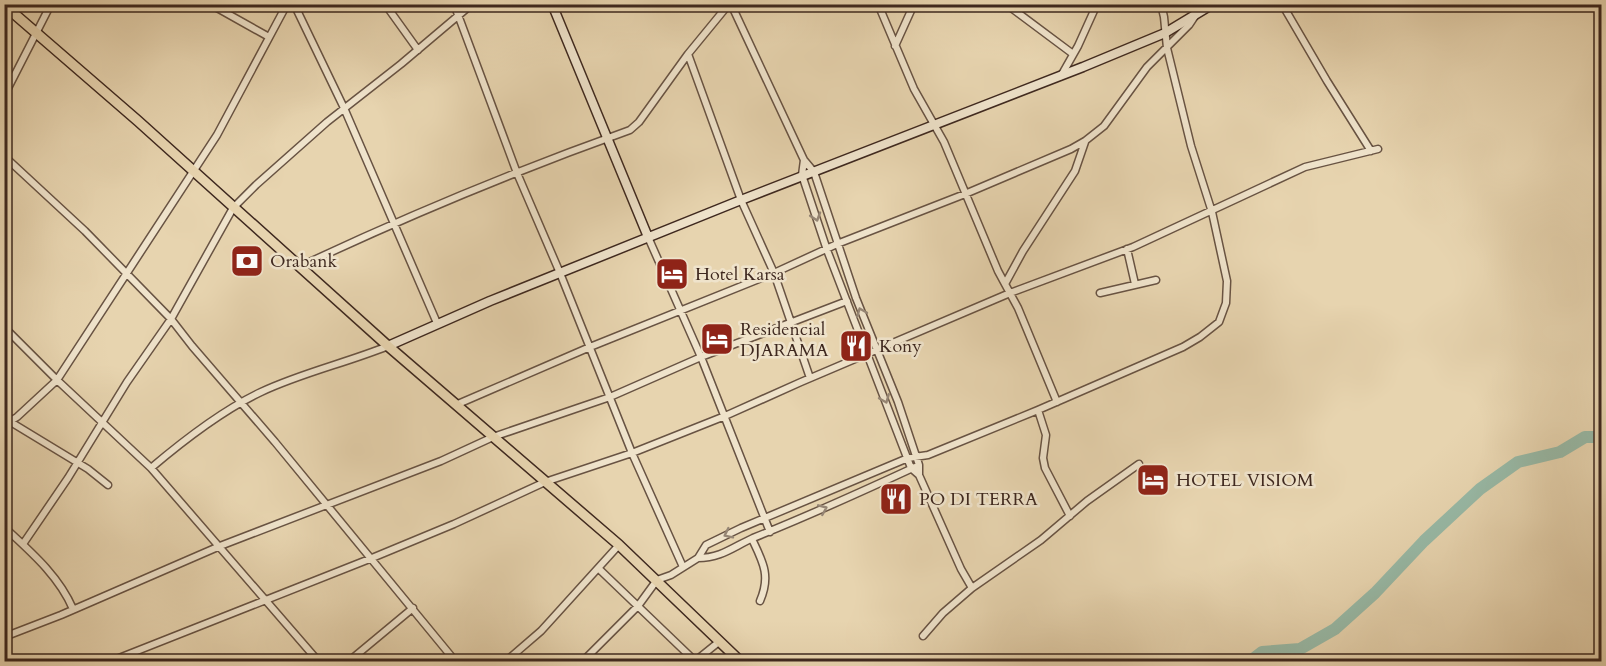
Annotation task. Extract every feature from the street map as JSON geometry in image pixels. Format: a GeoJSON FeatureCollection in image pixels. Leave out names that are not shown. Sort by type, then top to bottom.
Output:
{"type":"FeatureCollection","features":[{"type":"Feature","properties":{"kind":"main road"},"geometry":{"type":"LineString","coordinates":[[552,4],[648,237]]}},
{"type":"Feature","properties":{"kind":"main road"},"geometry":{"type":"LineString","coordinates":[[388,346],[437,323],[648,237],[932,124],[1061,76],[1165,33],[1201,8],[1213,4]]}},
{"type":"Feature","properties":{"kind":"main road"},"geometry":{"type":"LineString","coordinates":[[4,5],[388,346],[620,545],[741,662]]}},
{"type":"Feature","properties":{"kind":"street"},"geometry":{"type":"LineString","coordinates":[[4,96],[51,4]]}},
{"type":"Feature","properties":{"kind":"street"},"geometry":{"type":"LineString","coordinates":[[210,4],[269,37]]}},
{"type":"Feature","properties":{"kind":"street"},"geometry":{"type":"LineString","coordinates":[[108,485],[77,463],[6,422],[57,380],[217,135],[287,4]]}},
{"type":"Feature","properties":{"kind":"street"},"geometry":{"type":"LineString","coordinates":[[294,4],[344,108],[437,323]]}},
{"type":"Feature","properties":{"kind":"street"},"geometry":{"type":"LineString","coordinates":[[385,4],[418,50]]}},
{"type":"Feature","properties":{"kind":"street"},"geometry":{"type":"LineString","coordinates":[[454,4],[517,173],[632,453],[683,567]]}},
{"type":"Feature","properties":{"kind":"street"},"geometry":{"type":"LineString","coordinates":[[23,544],[103,423],[127,382],[171,319],[233,208],[344,108],[458,18],[472,4]]}},
{"type":"Feature","properties":{"kind":"street"},"geometry":{"type":"LineString","coordinates":[[299,267],[358,239],[517,173],[630,130],[639,122],[688,54],[730,4],[804,160],[814,172],[856,298],[898,402],[919,465],[920,475],[961,569],[972,588]]}},
{"type":"Feature","properties":{"kind":"street"},"geometry":{"type":"LineString","coordinates":[[878,4],[914,89],[944,142],[1057,402]]}},
{"type":"Feature","properties":{"kind":"street"},"geometry":{"type":"LineString","coordinates":[[895,46],[914,4]]}},
{"type":"Feature","properties":{"kind":"street"},"geometry":{"type":"LineString","coordinates":[[1006,4],[1073,54]]}},
{"type":"Feature","properties":{"kind":"street"},"geometry":{"type":"LineString","coordinates":[[1061,76],[1097,4]]}},
{"type":"Feature","properties":{"kind":"street"},"geometry":{"type":"LineString","coordinates":[[582,662],[638,606],[657,580],[672,574],[698,558],[706,545],[908,458],[928,455],[1183,347],[1200,337],[1219,321],[1226,303],[1227,281],[1212,212],[1191,146],[1167,48],[1161,4]]}},
{"type":"Feature","properties":{"kind":"street"},"geometry":{"type":"LineString","coordinates":[[113,661],[372,558],[545,482],[632,453],[725,416],[1010,293],[1127,249],[1212,212],[1305,167],[1374,150],[1327,81],[1282,4]]}},
{"type":"Feature","properties":{"kind":"street"},"geometry":{"type":"LineString","coordinates":[[458,404],[590,347],[774,273],[837,244],[1049,159],[1085,141],[1104,126],[1147,67],[1167,48],[1201,8]]}},
{"type":"Feature","properties":{"kind":"street"},"geometry":{"type":"LineString","coordinates":[[688,54],[741,200],[774,273],[810,378]]}},
{"type":"Feature","properties":{"kind":"street"},"geometry":{"type":"LineString","coordinates":[[1005,284],[1023,251],[1075,171],[1085,141]]}},
{"type":"Feature","properties":{"kind":"street"},"geometry":{"type":"LineString","coordinates":[[4,156],[85,231],[171,319],[372,558],[456,662]]}},
{"type":"Feature","properties":{"kind":"street"},"geometry":{"type":"LineString","coordinates":[[804,160],[802,176],[827,250],[911,468],[920,475]]}},
{"type":"Feature","properties":{"kind":"street"},"geometry":{"type":"LineString","coordinates":[[648,237],[701,357],[770,532]]}},
{"type":"Feature","properties":{"kind":"street"},"geometry":{"type":"LineString","coordinates":[[1127,249],[1135,284]]}},
{"type":"Feature","properties":{"kind":"street"},"geometry":{"type":"LineString","coordinates":[[1100,293],[1156,280]]}},
{"type":"Feature","properties":{"kind":"street"},"geometry":{"type":"LineString","coordinates":[[4,637],[220,546],[441,461],[493,437],[610,397],[701,357],[847,301]]}},
{"type":"Feature","properties":{"kind":"street"},"geometry":{"type":"LineString","coordinates":[[4,327],[151,468],[319,662]]}},
{"type":"Feature","properties":{"kind":"street"},"geometry":{"type":"LineString","coordinates":[[151,468],[175,448],[241,402],[263,391],[388,346]]}},
{"type":"Feature","properties":{"kind":"street"},"geometry":{"type":"LineString","coordinates":[[1038,410],[1046,435],[1043,458],[1045,468],[1070,516]]}},
{"type":"Feature","properties":{"kind":"street"},"geometry":{"type":"LineString","coordinates":[[698,558],[712,558],[881,484],[919,465],[928,455]]}},
{"type":"Feature","properties":{"kind":"street"},"geometry":{"type":"LineString","coordinates":[[923,636],[943,613],[972,588],[1041,540],[1087,501],[1139,464]]}},
{"type":"Feature","properties":{"kind":"street"},"geometry":{"type":"LineString","coordinates":[[4,527],[54,577],[66,592],[74,609]]}},
{"type":"Feature","properties":{"kind":"street"},"geometry":{"type":"LineString","coordinates":[[752,539],[761,558],[766,578],[760,601]]}},
{"type":"Feature","properties":{"kind":"street"},"geometry":{"type":"LineString","coordinates":[[505,662],[541,631],[620,545]]}},
{"type":"Feature","properties":{"kind":"street"},"geometry":{"type":"LineString","coordinates":[[598,568],[695,661],[720,641]]}},
{"type":"Feature","properties":{"kind":"street"},"geometry":{"type":"LineString","coordinates":[[348,662],[413,608]]}},
{"type":"Feature","properties":{"kind":"waterway"},"geometry":{"type":"LineString","coordinates":[[1249,662],[1262,652],[1300,649],[1335,629],[1375,593],[1424,541],[1480,489],[1518,462],[1560,452],[1585,437],[1602,437]]}},
{"type":"Feature","properties":{"kind":"place","name":"Orabank"},"geometry":{"type":"Point","coordinates":[247,261]}},
{"type":"Feature","properties":{"kind":"place","name":"Hotel Karsa"},"geometry":{"type":"Point","coordinates":[672,274]}},
{"type":"Feature","properties":{"kind":"place","name":"Residencial DJARAMA"},"geometry":{"type":"Point","coordinates":[717,339]}},
{"type":"Feature","properties":{"kind":"place","name":"Kony"},"geometry":{"type":"Point","coordinates":[856,346]}},
{"type":"Feature","properties":{"kind":"place","name":"HOTEL VISIOM"},"geometry":{"type":"Point","coordinates":[1153,480]}},
{"type":"Feature","properties":{"kind":"place","name":"PO DI TERRA"},"geometry":{"type":"Point","coordinates":[896,499]}}]}
